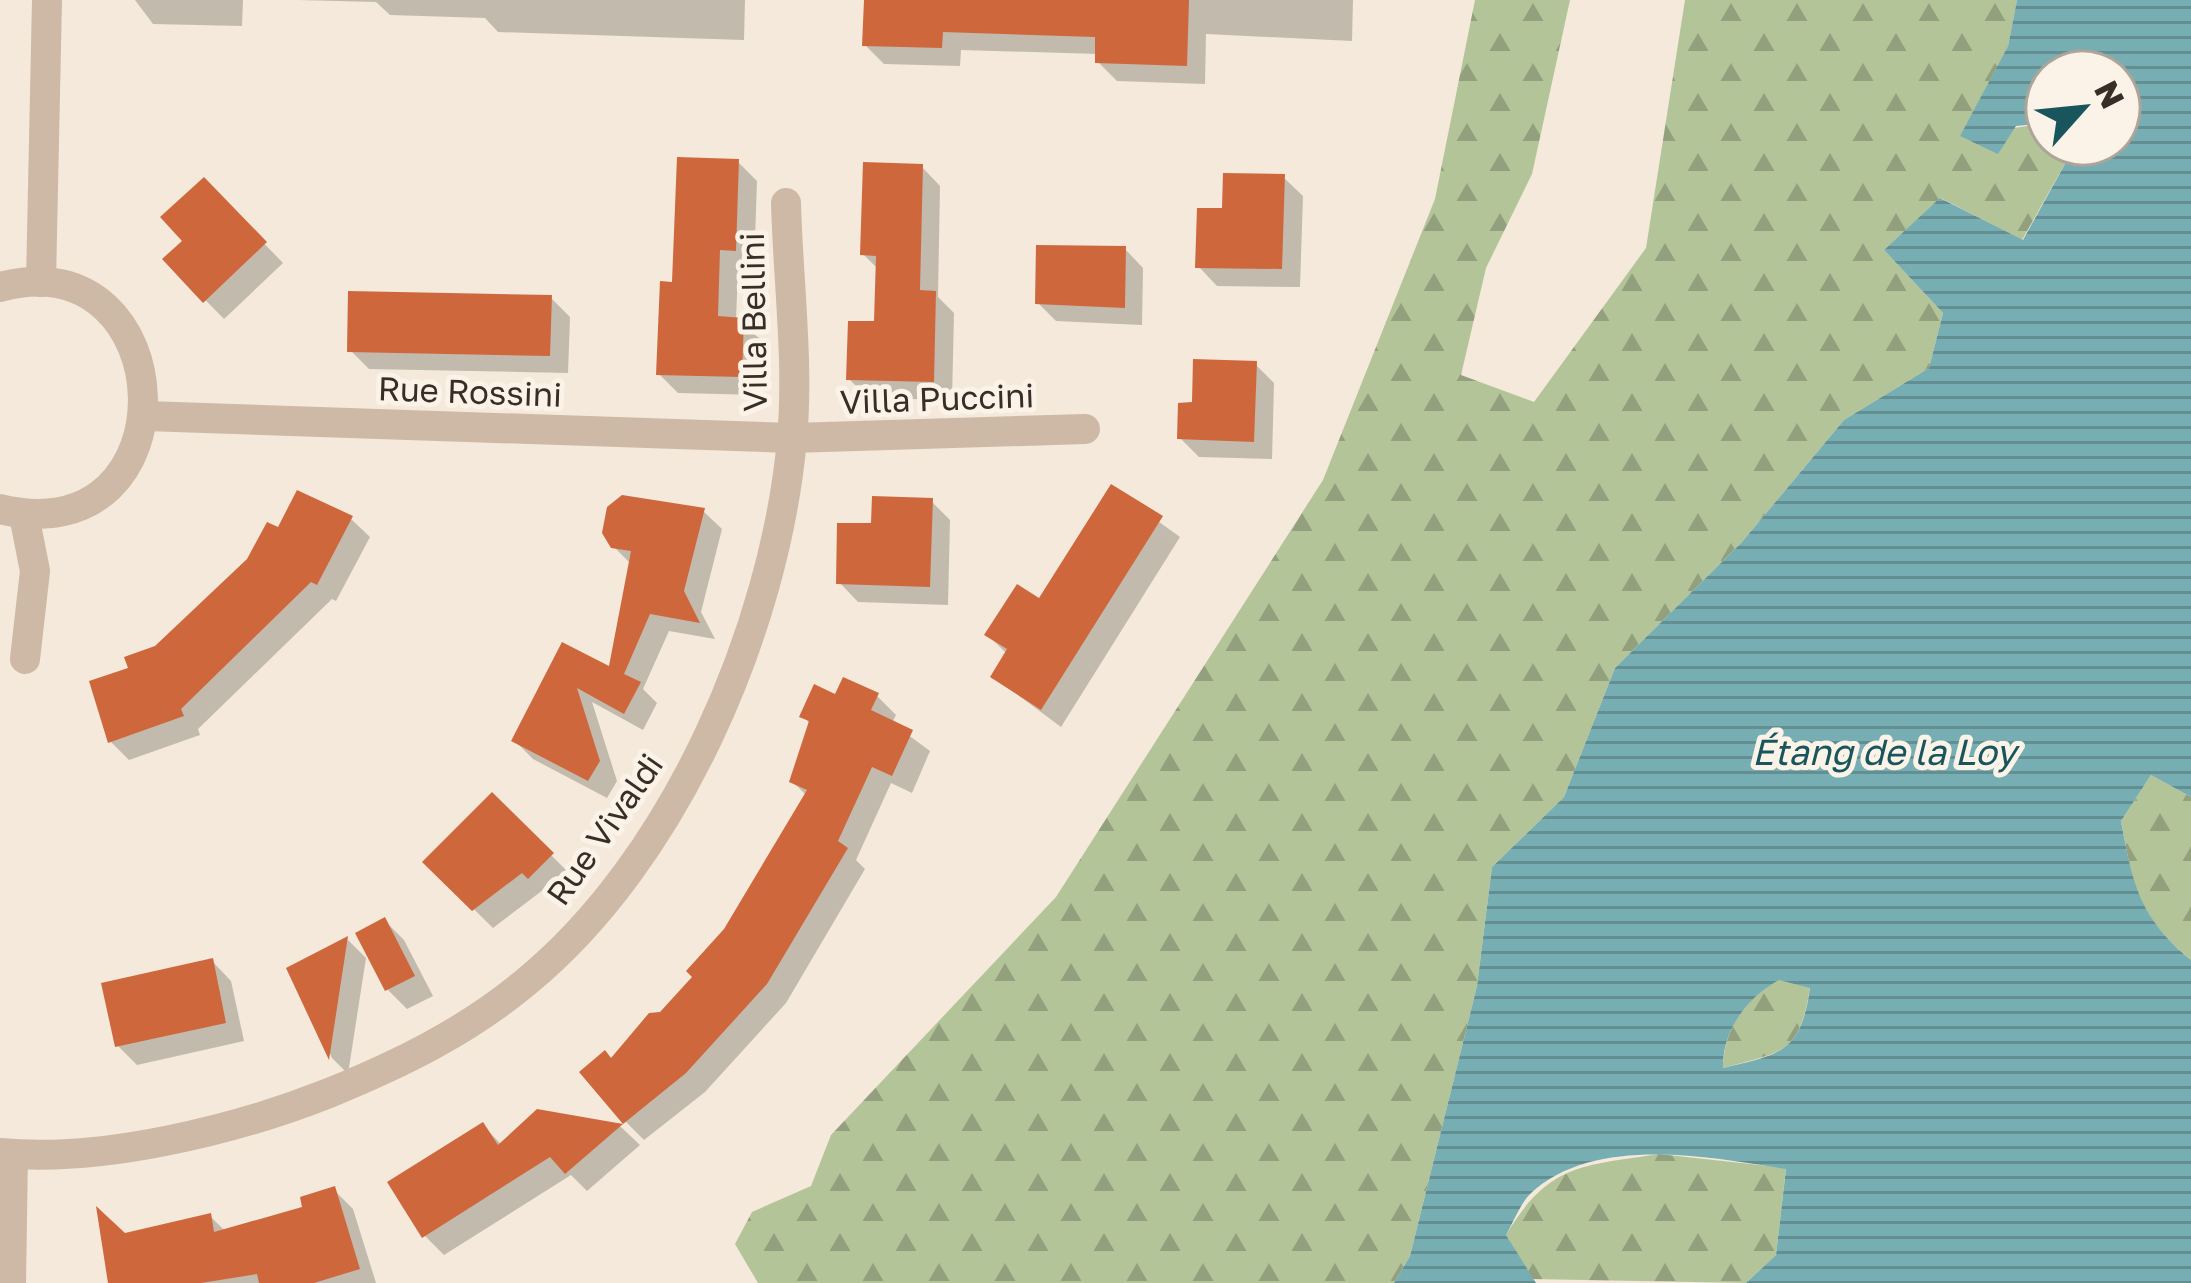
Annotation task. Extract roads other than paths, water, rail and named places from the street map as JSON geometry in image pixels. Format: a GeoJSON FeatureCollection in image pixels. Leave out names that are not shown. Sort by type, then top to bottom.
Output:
{"type":"FeatureCollection","features":[{"type":"Feature","properties":{"kind":"street"},"geometry":{"type":"LineString","coordinates":[[41,282],[47,0]]}},
{"type":"Feature","properties":{"kind":"street","name":"Villa Bellini"},"geometry":{"type":"LineString","coordinates":[[786,203],[792,438]]}},
{"type":"Feature","properties":{"kind":"street"},"geometry":{"type":"LineString","coordinates":[[0,287],[41,282],[94,302],[133,343],[146,378],[146,416],[127,464],[91,499],[59,512],[12,512],[35,571],[25,659]]}},
{"type":"Feature","properties":{"kind":"street","name":"Rue Rossini"},"geometry":{"type":"LineString","coordinates":[[146,416],[792,438]]}},
{"type":"Feature","properties":{"kind":"street","name":"Villa Puccini"},"geometry":{"type":"LineString","coordinates":[[792,438],[1085,429]]}},
{"type":"Feature","properties":{"kind":"street","name":"Rue Vivaldi"},"geometry":{"type":"LineString","coordinates":[[6,1154],[119,1147],[268,1117],[396,1066],[459,1032],[528,981],[589,921],[717,724],[749,642],[792,438]]}},
{"type":"Feature","properties":{"kind":"street"},"geometry":{"type":"LineString","coordinates":[[6,1154],[11,1283]]}},
{"type":"Feature","properties":{"kind":"water","name":"Étang de la Loy"},"geometry":{"type":"Polygon","coordinates":[[[2017,0],[2191,0],[2191,797],[2151,775],[2121,821],[2130,864],[2149,914],[2191,960],[2191,1283],[1746,1283],[1776,1255],[1786,1169],[1653,1154],[1586,1163],[1556,1175],[1530,1194],[1506,1235],[1536,1283],[1394,1283],[1410,1256],[1477,986],[1492,867],[1564,797],[1615,668],[1742,542],[1844,420],[1929,368],[1943,313],[1884,250],[1940,198],[2023,240],[2063,168],[2143,168],[2143,48],[2023,48],[2023,125],[2016,126],[1998,154],[1960,136],[2008,46],[2017,0]],[[1779,980],[1739,1016],[1727,1041],[1723,1068],[1785,1047],[1801,1026],[1810,988],[1779,980]]]}}]}
